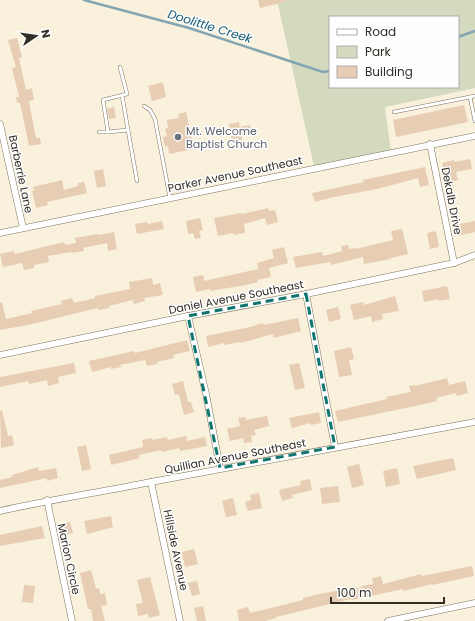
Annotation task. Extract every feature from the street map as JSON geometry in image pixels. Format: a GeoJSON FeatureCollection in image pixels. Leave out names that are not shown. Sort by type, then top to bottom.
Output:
{"type":"FeatureCollection","features":[{"type":"Feature","properties":{"kind":"street","name":"Barberrie Lane"},"geometry":{"type":"LineString","coordinates":[[0,124],[23,228]]}},
{"type":"Feature","properties":{"kind":"street","name":"Parker Avenue Southeast"},"geometry":{"type":"LineString","coordinates":[[0,233],[475,136]]}},
{"type":"Feature","properties":{"kind":"street","name":"Dekalb Drive"},"geometry":{"type":"LineString","coordinates":[[430,144],[454,263]]}},
{"type":"Feature","properties":{"kind":"street","name":"Daniel Avenue Southeast"},"geometry":{"type":"LineString","coordinates":[[0,355],[454,263],[475,255]]}},
{"type":"Feature","properties":{"kind":"street"},"geometry":{"type":"LineString","coordinates":[[306,294],[335,447]]}},
{"type":"Feature","properties":{"kind":"street"},"geometry":{"type":"LineString","coordinates":[[188,316],[206,394],[220,468]]}},
{"type":"Feature","properties":{"kind":"street","name":"Quillian Avenue Southeast"},"geometry":{"type":"LineString","coordinates":[[0,511],[47,500],[475,422]]}},
{"type":"Feature","properties":{"kind":"street","name":"Hillside Avenue"},"geometry":{"type":"LineString","coordinates":[[151,482],[180,621]]}},
{"type":"Feature","properties":{"kind":"street","name":"Marion Circle"},"geometry":{"type":"LineString","coordinates":[[47,500],[72,621]]}},
{"type":"Feature","properties":{"kind":"street"},"geometry":{"type":"LineString","coordinates":[[388,621],[475,603]]}},
{"type":"Feature","properties":{"kind":"lane"},"geometry":{"type":"LineString","coordinates":[[108,132],[103,100],[128,94],[120,67]]}},
{"type":"Feature","properties":{"kind":"lane"},"geometry":{"type":"LineString","coordinates":[[122,96],[137,181]]}},
{"type":"Feature","properties":{"kind":"lane"},"geometry":{"type":"LineString","coordinates":[[394,112],[475,96]]}},
{"type":"Feature","properties":{"kind":"lane"},"geometry":{"type":"LineString","coordinates":[[470,97],[475,121]]}},
{"type":"Feature","properties":{"kind":"lane"},"geometry":{"type":"LineString","coordinates":[[144,106],[150,110],[155,119],[170,198]]}},
{"type":"Feature","properties":{"kind":"lane"},"geometry":{"type":"LineString","coordinates":[[99,132],[128,130]]}},
{"type":"Feature","properties":{"kind":"highlighted area"},"geometry":{"type":"Polygon","coordinates":[[[306,294],[335,447],[220,468],[188,316],[306,294]]]}},
{"type":"Feature","properties":{"kind":"green space"},"geometry":{"type":"Polygon","coordinates":[[[277,0],[475,0],[475,88],[385,107],[391,152],[314,166],[277,0]]]}},
{"type":"Feature","properties":{"kind":"building"},"geometry":{"type":"Polygon","coordinates":[[[258,0],[285,0],[285,2],[260,8],[258,0]]]}},
{"type":"Feature","properties":{"kind":"building"},"geometry":{"type":"Polygon","coordinates":[[[17,38],[22,57],[19,58],[26,90],[32,88],[34,100],[29,101],[36,138],[40,138],[41,144],[29,146],[20,103],[17,103],[16,97],[19,97],[12,68],[16,67],[8,40],[17,38]]]}},
{"type":"Feature","properties":{"kind":"building"},"geometry":{"type":"Polygon","coordinates":[[[163,82],[166,97],[152,101],[148,86],[163,82]]]}},
{"type":"Feature","properties":{"kind":"building"},"geometry":{"type":"Polygon","coordinates":[[[464,105],[468,122],[396,137],[393,120],[464,105]]]}},
{"type":"Feature","properties":{"kind":"building"},"geometry":{"type":"Polygon","coordinates":[[[114,107],[116,118],[109,119],[107,109],[114,107]]]}},
{"type":"Feature","properties":{"kind":"building"},"geometry":{"type":"Polygon","coordinates":[[[186,112],[194,149],[169,154],[168,146],[165,147],[163,137],[167,136],[165,129],[168,128],[167,120],[179,118],[178,114],[186,112]]]}},
{"type":"Feature","properties":{"kind":"building"},"geometry":{"type":"Polygon","coordinates":[[[239,122],[240,127],[250,125],[252,134],[242,136],[242,140],[232,142],[229,124],[239,122]]]}},
{"type":"Feature","properties":{"kind":"building"},"geometry":{"type":"Polygon","coordinates":[[[470,159],[472,169],[456,172],[458,180],[452,182],[454,188],[448,189],[442,163],[454,160],[454,162],[470,159]]]}},
{"type":"Feature","properties":{"kind":"building"},"geometry":{"type":"Polygon","coordinates":[[[425,167],[429,185],[420,187],[418,178],[377,189],[315,202],[312,193],[364,182],[363,180],[425,167]]]}},
{"type":"Feature","properties":{"kind":"building"},"geometry":{"type":"Polygon","coordinates":[[[103,169],[106,186],[97,188],[94,171],[103,169]]]}},
{"type":"Feature","properties":{"kind":"building"},"geometry":{"type":"Polygon","coordinates":[[[62,180],[64,190],[78,186],[78,183],[84,182],[87,193],[47,202],[48,205],[36,208],[32,191],[34,191],[33,187],[62,180]]]}},
{"type":"Feature","properties":{"kind":"building"},"geometry":{"type":"Polygon","coordinates":[[[268,208],[269,211],[275,210],[278,222],[267,225],[265,218],[244,224],[245,233],[234,235],[233,233],[218,236],[214,218],[268,208]]]}},
{"type":"Feature","properties":{"kind":"building"},"geometry":{"type":"Polygon","coordinates":[[[200,218],[203,230],[199,231],[201,238],[195,239],[193,233],[188,234],[186,221],[200,218]]]}},
{"type":"Feature","properties":{"kind":"building"},"geometry":{"type":"Polygon","coordinates":[[[162,221],[164,229],[137,234],[135,224],[147,222],[148,224],[162,221]]]}},
{"type":"Feature","properties":{"kind":"building"},"geometry":{"type":"Polygon","coordinates":[[[475,221],[475,232],[457,236],[455,225],[475,221]]]}},
{"type":"Feature","properties":{"kind":"building"},"geometry":{"type":"Polygon","coordinates":[[[402,229],[408,254],[364,264],[363,257],[331,265],[330,262],[296,268],[293,257],[322,252],[323,256],[342,251],[341,246],[348,245],[349,249],[356,249],[393,240],[391,231],[402,229]]]}},
{"type":"Feature","properties":{"kind":"building"},"geometry":{"type":"Polygon","coordinates":[[[436,231],[439,247],[430,249],[427,233],[436,231]]]}},
{"type":"Feature","properties":{"kind":"building"},"geometry":{"type":"Polygon","coordinates":[[[114,232],[117,249],[108,251],[107,243],[83,248],[84,251],[48,256],[49,262],[34,265],[34,268],[24,270],[22,263],[3,267],[0,254],[14,251],[15,254],[64,242],[65,245],[76,243],[75,238],[114,232]]]}},
{"type":"Feature","properties":{"kind":"building"},"geometry":{"type":"Polygon","coordinates":[[[284,247],[288,263],[269,268],[271,277],[257,280],[258,282],[246,285],[196,292],[193,277],[203,275],[204,281],[258,269],[257,263],[274,258],[272,250],[284,247]]]}},
{"type":"Feature","properties":{"kind":"building"},"geometry":{"type":"Polygon","coordinates":[[[152,278],[153,285],[160,283],[163,295],[144,298],[145,301],[134,304],[133,300],[109,306],[110,308],[98,310],[98,308],[28,325],[0,330],[0,303],[2,302],[6,319],[32,313],[31,311],[62,304],[61,301],[72,298],[74,303],[95,298],[95,296],[130,289],[129,282],[152,278]]]}},
{"type":"Feature","properties":{"kind":"building"},"geometry":{"type":"Polygon","coordinates":[[[447,286],[450,299],[438,301],[438,299],[424,302],[422,291],[447,286]]]}},
{"type":"Feature","properties":{"kind":"building"},"geometry":{"type":"Polygon","coordinates":[[[395,296],[399,311],[382,314],[383,319],[372,322],[371,316],[354,320],[350,305],[363,302],[364,305],[395,296]]]}},
{"type":"Feature","properties":{"kind":"building"},"geometry":{"type":"Polygon","coordinates":[[[338,307],[341,319],[329,322],[326,310],[338,307]]]}},
{"type":"Feature","properties":{"kind":"building"},"geometry":{"type":"Polygon","coordinates":[[[298,318],[301,331],[274,338],[273,334],[241,343],[224,345],[224,343],[208,347],[206,336],[263,323],[264,325],[298,318]]]}},
{"type":"Feature","properties":{"kind":"building"},"geometry":{"type":"Polygon","coordinates":[[[187,340],[190,351],[173,355],[174,358],[157,362],[157,364],[147,366],[145,360],[120,365],[121,367],[111,369],[111,367],[92,372],[89,361],[134,351],[135,353],[187,340]]]}},
{"type":"Feature","properties":{"kind":"building"},"geometry":{"type":"Polygon","coordinates":[[[351,347],[354,359],[349,360],[352,375],[339,377],[334,351],[351,347]]]}},
{"type":"Feature","properties":{"kind":"building"},"geometry":{"type":"Polygon","coordinates":[[[74,363],[76,373],[58,377],[59,383],[48,386],[47,380],[29,384],[28,381],[0,387],[0,377],[74,363]]]}},
{"type":"Feature","properties":{"kind":"building"},"geometry":{"type":"Polygon","coordinates":[[[299,363],[305,388],[295,390],[289,365],[299,363]]]}},
{"type":"Feature","properties":{"kind":"building"},"geometry":{"type":"Polygon","coordinates":[[[447,378],[449,385],[465,381],[468,393],[457,396],[456,393],[436,398],[437,401],[338,422],[335,411],[387,399],[386,397],[411,392],[409,386],[415,386],[447,378]]]}},
{"type":"Feature","properties":{"kind":"building"},"geometry":{"type":"Polygon","coordinates":[[[183,381],[188,402],[191,402],[194,412],[184,415],[179,394],[175,395],[172,384],[183,381]]]}},
{"type":"Feature","properties":{"kind":"building"},"geometry":{"type":"Polygon","coordinates":[[[2,410],[8,436],[12,435],[14,445],[1,448],[0,411],[2,410]]]}},
{"type":"Feature","properties":{"kind":"building"},"geometry":{"type":"Polygon","coordinates":[[[319,412],[321,423],[311,425],[310,423],[292,428],[289,418],[319,412]]]}},
{"type":"Feature","properties":{"kind":"building"},"geometry":{"type":"Polygon","coordinates":[[[267,416],[269,426],[254,430],[256,435],[251,436],[252,442],[244,443],[243,438],[230,441],[227,429],[240,426],[238,418],[245,417],[246,420],[267,416]]]}},
{"type":"Feature","properties":{"kind":"building"},"geometry":{"type":"Polygon","coordinates":[[[186,436],[187,441],[205,437],[207,446],[180,451],[179,448],[162,452],[161,450],[139,455],[140,458],[111,465],[109,455],[143,447],[142,440],[167,437],[168,440],[186,436]]]}},
{"type":"Feature","properties":{"kind":"building"},"geometry":{"type":"Polygon","coordinates":[[[86,445],[91,469],[82,471],[77,447],[86,445]]]}},
{"type":"Feature","properties":{"kind":"building"},"geometry":{"type":"Polygon","coordinates":[[[453,458],[456,470],[417,479],[413,466],[453,458]]]}},
{"type":"Feature","properties":{"kind":"building"},"geometry":{"type":"Polygon","coordinates":[[[359,464],[364,485],[352,488],[347,467],[359,464]]]}},
{"type":"Feature","properties":{"kind":"building"},"geometry":{"type":"Polygon","coordinates":[[[38,467],[39,471],[56,468],[58,478],[47,481],[47,478],[0,488],[0,480],[38,467]]]}},
{"type":"Feature","properties":{"kind":"building"},"geometry":{"type":"Polygon","coordinates":[[[397,468],[400,484],[386,487],[383,471],[397,468]]]}},
{"type":"Feature","properties":{"kind":"building"},"geometry":{"type":"Polygon","coordinates":[[[310,479],[312,490],[292,495],[293,498],[282,501],[279,490],[301,485],[300,481],[310,479]]]}},
{"type":"Feature","properties":{"kind":"building"},"geometry":{"type":"Polygon","coordinates":[[[338,486],[340,502],[322,504],[320,488],[338,486]]]}},
{"type":"Feature","properties":{"kind":"building"},"geometry":{"type":"Polygon","coordinates":[[[259,493],[262,508],[248,511],[245,502],[251,500],[250,495],[259,493]]]}},
{"type":"Feature","properties":{"kind":"building"},"geometry":{"type":"Polygon","coordinates":[[[233,498],[237,515],[226,517],[222,501],[233,498]]]}},
{"type":"Feature","properties":{"kind":"building"},"geometry":{"type":"Polygon","coordinates":[[[111,516],[113,527],[87,534],[84,521],[111,516]]]}},
{"type":"Feature","properties":{"kind":"building"},"geometry":{"type":"Polygon","coordinates":[[[70,522],[73,533],[63,535],[60,524],[70,522]]]}},
{"type":"Feature","properties":{"kind":"building"},"geometry":{"type":"Polygon","coordinates":[[[42,526],[45,538],[0,546],[0,535],[42,526]]]}},
{"type":"Feature","properties":{"kind":"building"},"geometry":{"type":"Polygon","coordinates":[[[194,549],[198,564],[185,567],[182,552],[194,549]]]}},
{"type":"Feature","properties":{"kind":"building"},"geometry":{"type":"Polygon","coordinates":[[[472,566],[474,576],[403,591],[403,589],[351,599],[265,621],[239,621],[237,610],[248,607],[250,613],[303,600],[303,598],[319,594],[341,590],[341,592],[373,584],[372,578],[381,576],[383,584],[421,574],[422,576],[472,566]]]}},
{"type":"Feature","properties":{"kind":"building"},"geometry":{"type":"Polygon","coordinates":[[[91,570],[96,589],[99,588],[100,594],[105,593],[107,605],[101,606],[105,621],[93,621],[91,609],[88,609],[80,573],[91,570]]]}},
{"type":"Feature","properties":{"kind":"building"},"geometry":{"type":"Polygon","coordinates":[[[150,577],[160,615],[149,618],[148,614],[138,616],[136,604],[143,603],[137,580],[150,577]]]}},
{"type":"Feature","properties":{"kind":"building"},"geometry":{"type":"Polygon","coordinates":[[[197,581],[200,594],[192,596],[188,583],[197,581]]]}},
{"type":"Feature","properties":{"kind":"building"},"geometry":{"type":"Polygon","coordinates":[[[24,585],[35,586],[33,603],[22,602],[24,585]]]}},
{"type":"Feature","properties":{"kind":"building"},"geometry":{"type":"Polygon","coordinates":[[[203,606],[206,621],[197,621],[194,608],[203,606]]]}},
{"type":"Feature","properties":{"kind":"waterway","name":"Doolittle Creek"},"geometry":{"type":"LineString","coordinates":[[84,0],[189,28],[323,72],[329,71]]}},
{"type":"Feature","properties":{"kind":"waterway","name":"Doolittle Creek"},"geometry":{"type":"LineString","coordinates":[[459,37],[475,31]]}},
{"type":"Feature","properties":{"kind":"place","name":"Mt. Welcome Baptist Church"},"geometry":{"type":"Point","coordinates":[178,137]}}]}
